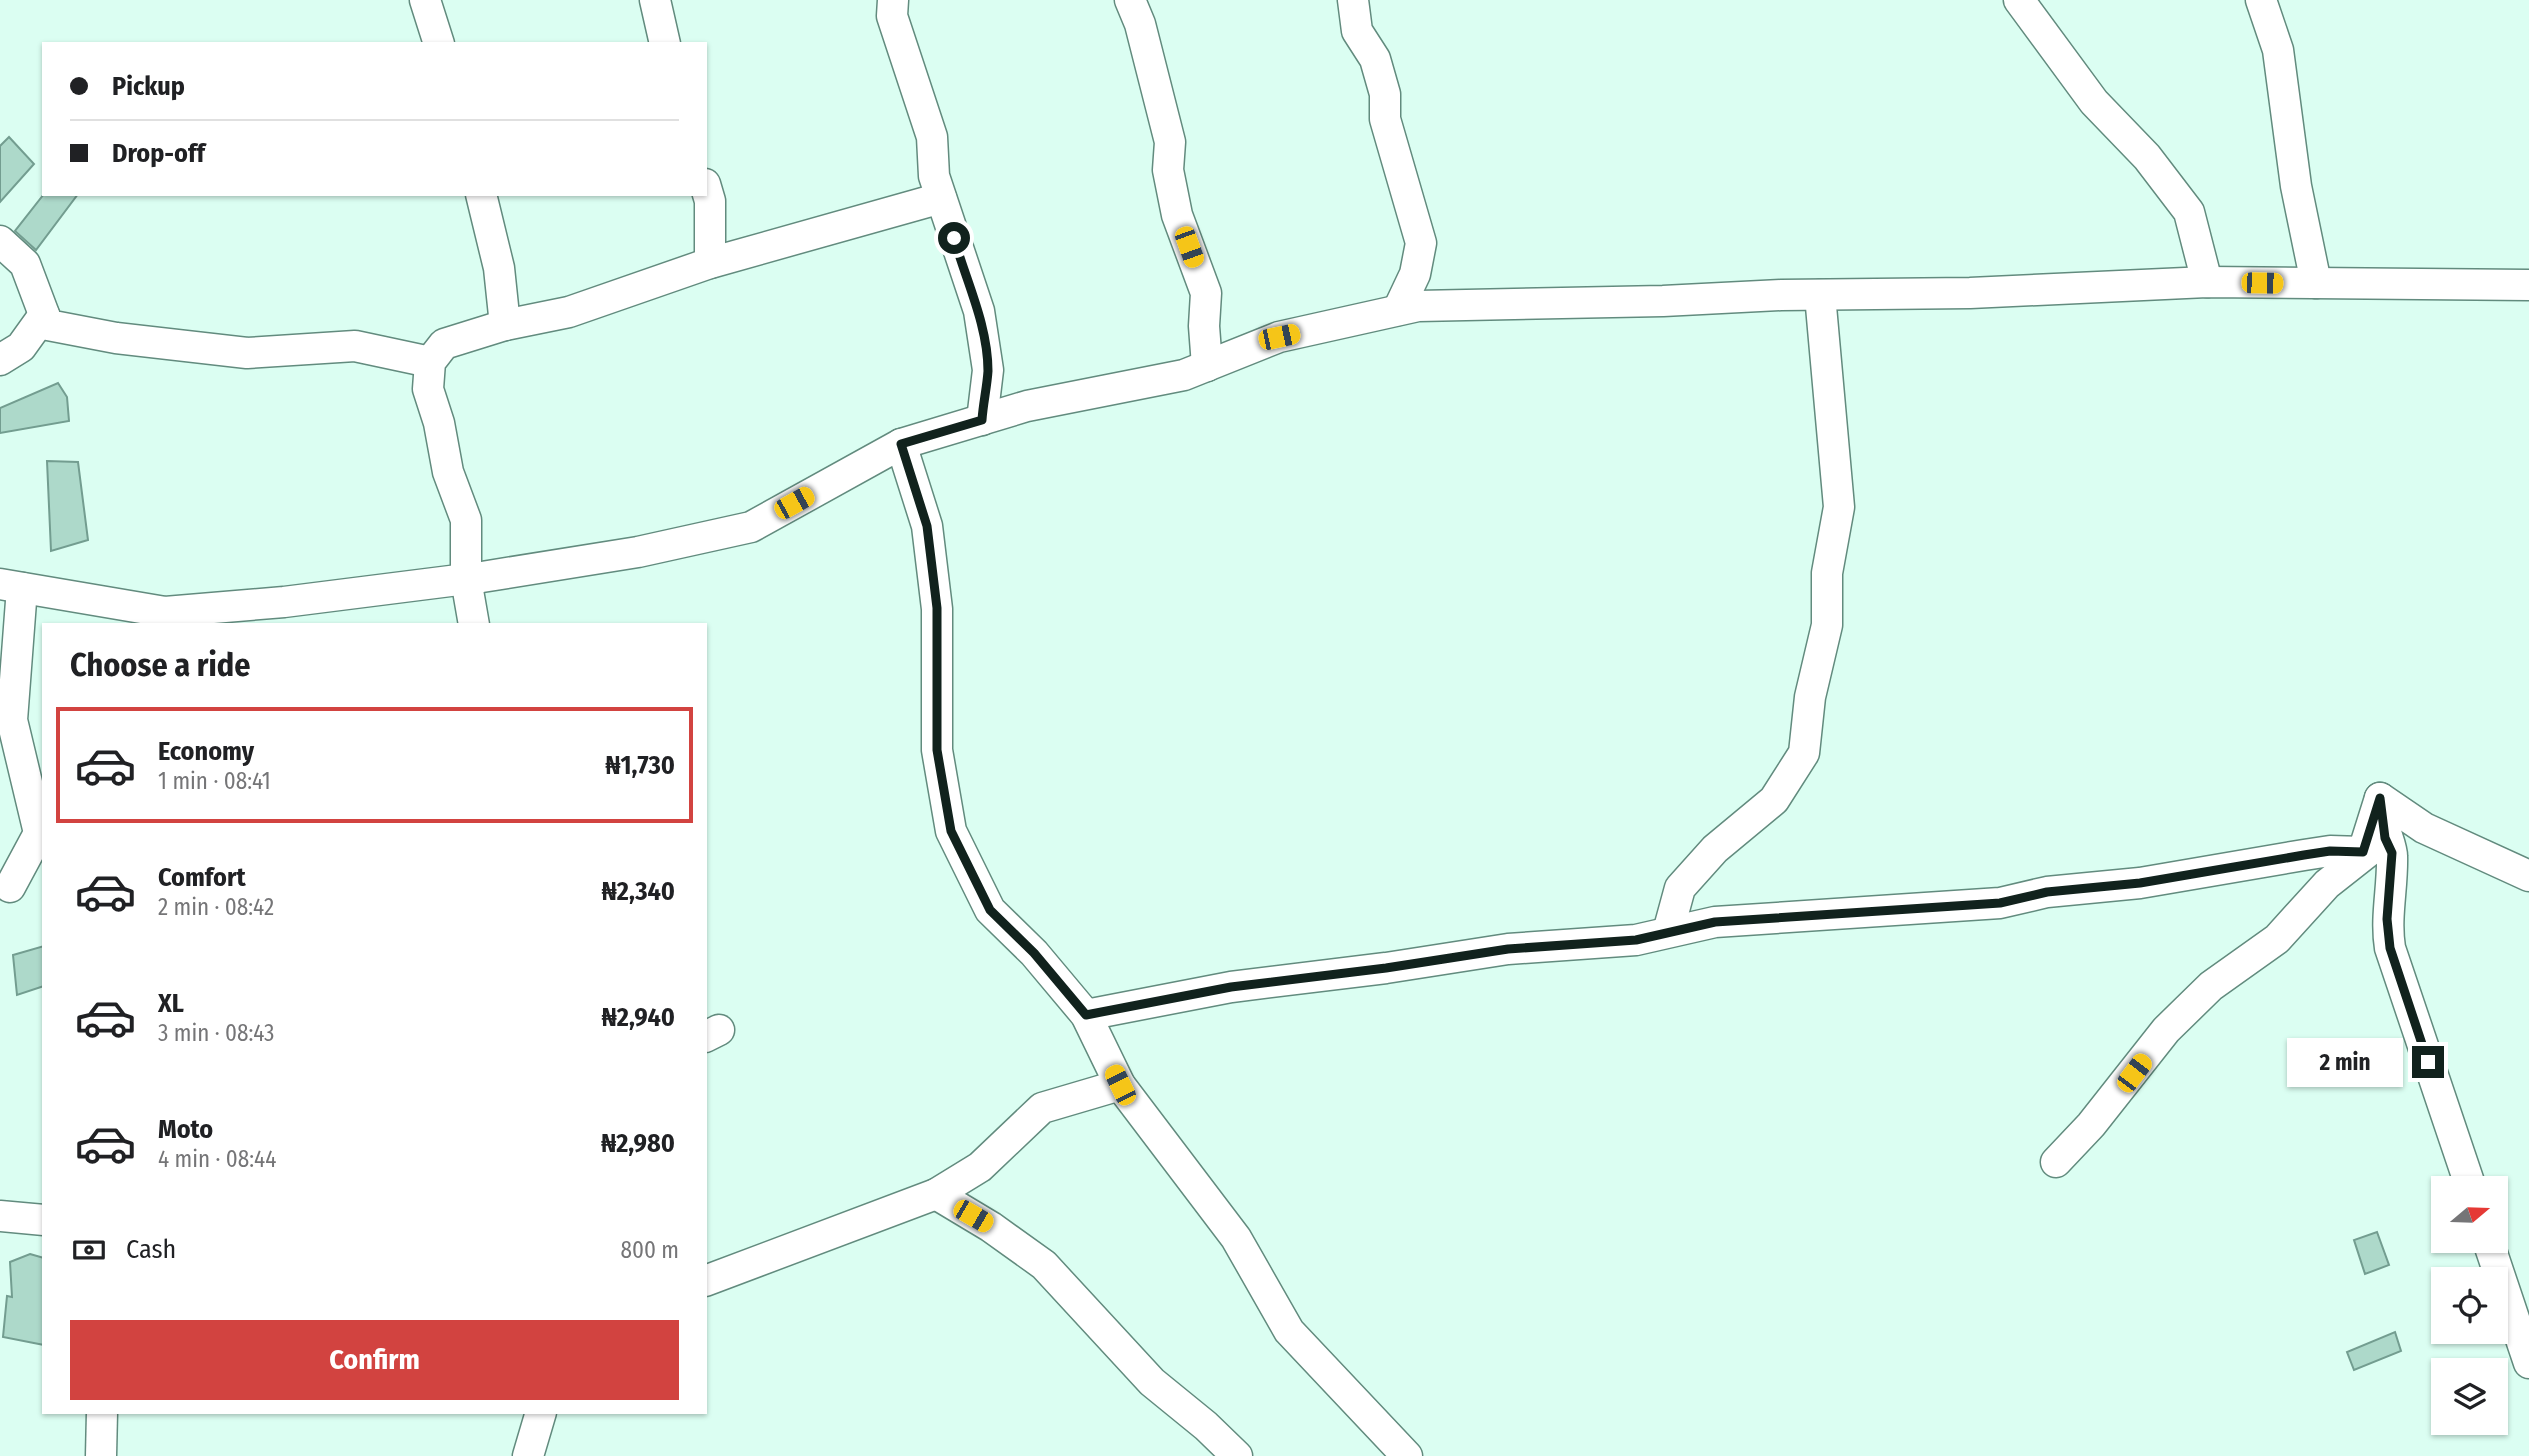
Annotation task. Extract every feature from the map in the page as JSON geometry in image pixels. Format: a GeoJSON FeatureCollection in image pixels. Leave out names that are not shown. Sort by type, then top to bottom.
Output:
{"type":"FeatureCollection","features":[{"type":"Feature","properties":{"kind":"street"},"geometry":{"type":"LineString","coordinates":[[425,0],[438,42]]}},
{"type":"Feature","properties":{"kind":"street"},"geometry":{"type":"LineString","coordinates":[[655,0],[665,42]]}},
{"type":"Feature","properties":{"kind":"street"},"geometry":{"type":"LineString","coordinates":[[893,0],[892,16],[932,137],[934,176],[979,311],[988,370],[982,420]]}},
{"type":"Feature","properties":{"kind":"street"},"geometry":{"type":"LineString","coordinates":[[1130,0],[1143,37],[1170,142],[1168,170],[1177,215],[1206,293],[1204,326],[1207,366]]}},
{"type":"Feature","properties":{"kind":"street"},"geometry":{"type":"LineString","coordinates":[[1353,0],[1357,32],[1375,59],[1385,94],[1385,118],[1421,243],[1415,274],[1398,310]]}},
{"type":"Feature","properties":{"kind":"street"},"geometry":{"type":"LineString","coordinates":[[2019,0],[2094,102],[2147,157],[2189,212],[2207,282]]}},
{"type":"Feature","properties":{"kind":"street"},"geometry":{"type":"LineString","coordinates":[[2260,0],[2278,50],[2296,186],[2316,283]]}},
{"type":"Feature","properties":{"kind":"street"},"geometry":{"type":"LineString","coordinates":[[707,191],[710,201],[710,263]]}},
{"type":"Feature","properties":{"kind":"street"},"geometry":{"type":"LineString","coordinates":[[481,196],[499,268],[505,325]]}},
{"type":"Feature","properties":{"kind":"street"},"geometry":{"type":"LineString","coordinates":[[474,623],[466,579],[466,520],[448,472],[439,423],[428,389],[430,362],[443,344],[505,325],[569,312],[710,263],[941,198]]}},
{"type":"Feature","properties":{"kind":"street"},"geometry":{"type":"LineString","coordinates":[[0,241],[25,264],[48,325],[116,338],[247,353],[355,346],[430,362]]}},
{"type":"Feature","properties":{"kind":"street"},"geometry":{"type":"LineString","coordinates":[[10,887],[39,833],[12,720],[11,586],[165,612],[284,602],[466,579],[638,552],[751,527],[901,444],[1027,406],[1184,375],[1279,337],[1418,306],[1970,293],[2207,282],[2529,285]]}},
{"type":"Feature","properties":{"kind":"street"},"geometry":{"type":"LineString","coordinates":[[1668,932],[1680,888],[1715,849],[1774,800],[1804,753],[1810,697],[1826,625],[1828,573],[1839,507],[1820,295]]}},
{"type":"Feature","properties":{"kind":"street"},"geometry":{"type":"LineString","coordinates":[[0,359],[21,347],[44,315]]}},
{"type":"Feature","properties":{"kind":"street"},"geometry":{"type":"LineString","coordinates":[[901,444],[927,526],[937,608],[937,750],[951,831],[990,910],[1034,953],[1086,1015],[1120,1085],[1236,1238],[1289,1331],[1407,1456]]}},
{"type":"Feature","properties":{"kind":"street"},"geometry":{"type":"LineString","coordinates":[[1086,1015],[1231,987],[1386,968],[1508,949],[1636,940],[1715,922],[2000,903],[2047,892],[2140,883],[2330,851],[2363,852],[2380,798]]}},
{"type":"Feature","properties":{"kind":"street"},"geometry":{"type":"LineString","coordinates":[[2380,798],[2424,828],[2529,876]]}},
{"type":"Feature","properties":{"kind":"street"},"geometry":{"type":"LineString","coordinates":[[2380,798],[2389,845],[2387,919],[2390,948],[2467,1176]]}},
{"type":"Feature","properties":{"kind":"street"},"geometry":{"type":"LineString","coordinates":[[2056,1162],[2099,1115],[2166,1030],[2211,986],[2277,939],[2327,884],[2389,845],[2424,828]]}},
{"type":"Feature","properties":{"kind":"street"},"geometry":{"type":"LineString","coordinates":[[707,1280],[936,1194],[980,1167],[1042,1108],[1120,1085]]}},
{"type":"Feature","properties":{"kind":"street"},"geometry":{"type":"LineString","coordinates":[[936,1194],[991,1227],[1044,1265],[1152,1382],[1206,1426],[1237,1456]]}},
{"type":"Feature","properties":{"kind":"street"},"geometry":{"type":"LineString","coordinates":[[0,1216],[42,1220]]}},
{"type":"Feature","properties":{"kind":"street"},"geometry":{"type":"LineString","coordinates":[[2492,1253],[2529,1363]]}},
{"type":"Feature","properties":{"kind":"street"},"geometry":{"type":"LineString","coordinates":[[101,1456],[102,1414]]}},
{"type":"Feature","properties":{"kind":"street"},"geometry":{"type":"LineString","coordinates":[[528,1456],[540,1414]]}},
{"type":"Feature","properties":{"kind":"building"},"geometry":{"type":"Polygon","coordinates":[[[9,137],[34,164],[0,202],[0,146],[9,137]]]}},
{"type":"Feature","properties":{"kind":"building"},"geometry":{"type":"Polygon","coordinates":[[[42,196],[76,196],[36,250],[15,231],[42,196]]]}},
{"type":"Feature","properties":{"kind":"building"},"geometry":{"type":"Polygon","coordinates":[[[58,383],[67,397],[69,421],[0,433],[0,408],[58,383]]]}},
{"type":"Feature","properties":{"kind":"building"},"geometry":{"type":"Polygon","coordinates":[[[47,461],[78,462],[88,540],[51,551],[47,461]]]}},
{"type":"Feature","properties":{"kind":"building"},"geometry":{"type":"Polygon","coordinates":[[[42,947],[42,987],[17,995],[13,955],[42,947]]]}},
{"type":"Feature","properties":{"kind":"building"},"geometry":{"type":"Polygon","coordinates":[[[2377,1232],[2389,1265],[2365,1274],[2354,1240],[2377,1232]]]}},
{"type":"Feature","properties":{"kind":"building"},"geometry":{"type":"Polygon","coordinates":[[[30,1254],[42,1257],[42,1345],[3,1337],[7,1296],[12,1297],[10,1262],[30,1254]]]}},
{"type":"Feature","properties":{"kind":"building"},"geometry":{"type":"Polygon","coordinates":[[[2395,1332],[2401,1351],[2354,1370],[2347,1352],[2395,1332]]]}},
{"type":"Feature","properties":{"kind":"route"},"geometry":{"type":"LineString","coordinates":[[954,238],[979,311],[988,370],[982,420],[901,444],[927,526],[937,608],[937,750],[951,831],[990,910],[1034,953],[1086,1015],[1231,987],[1386,968],[1508,949],[1636,940],[1715,922],[2000,903],[2047,892],[2140,883],[2330,851],[2363,852],[2380,798],[2385,838],[2392,853],[2387,919],[2390,948],[2428,1062]]}}]}
